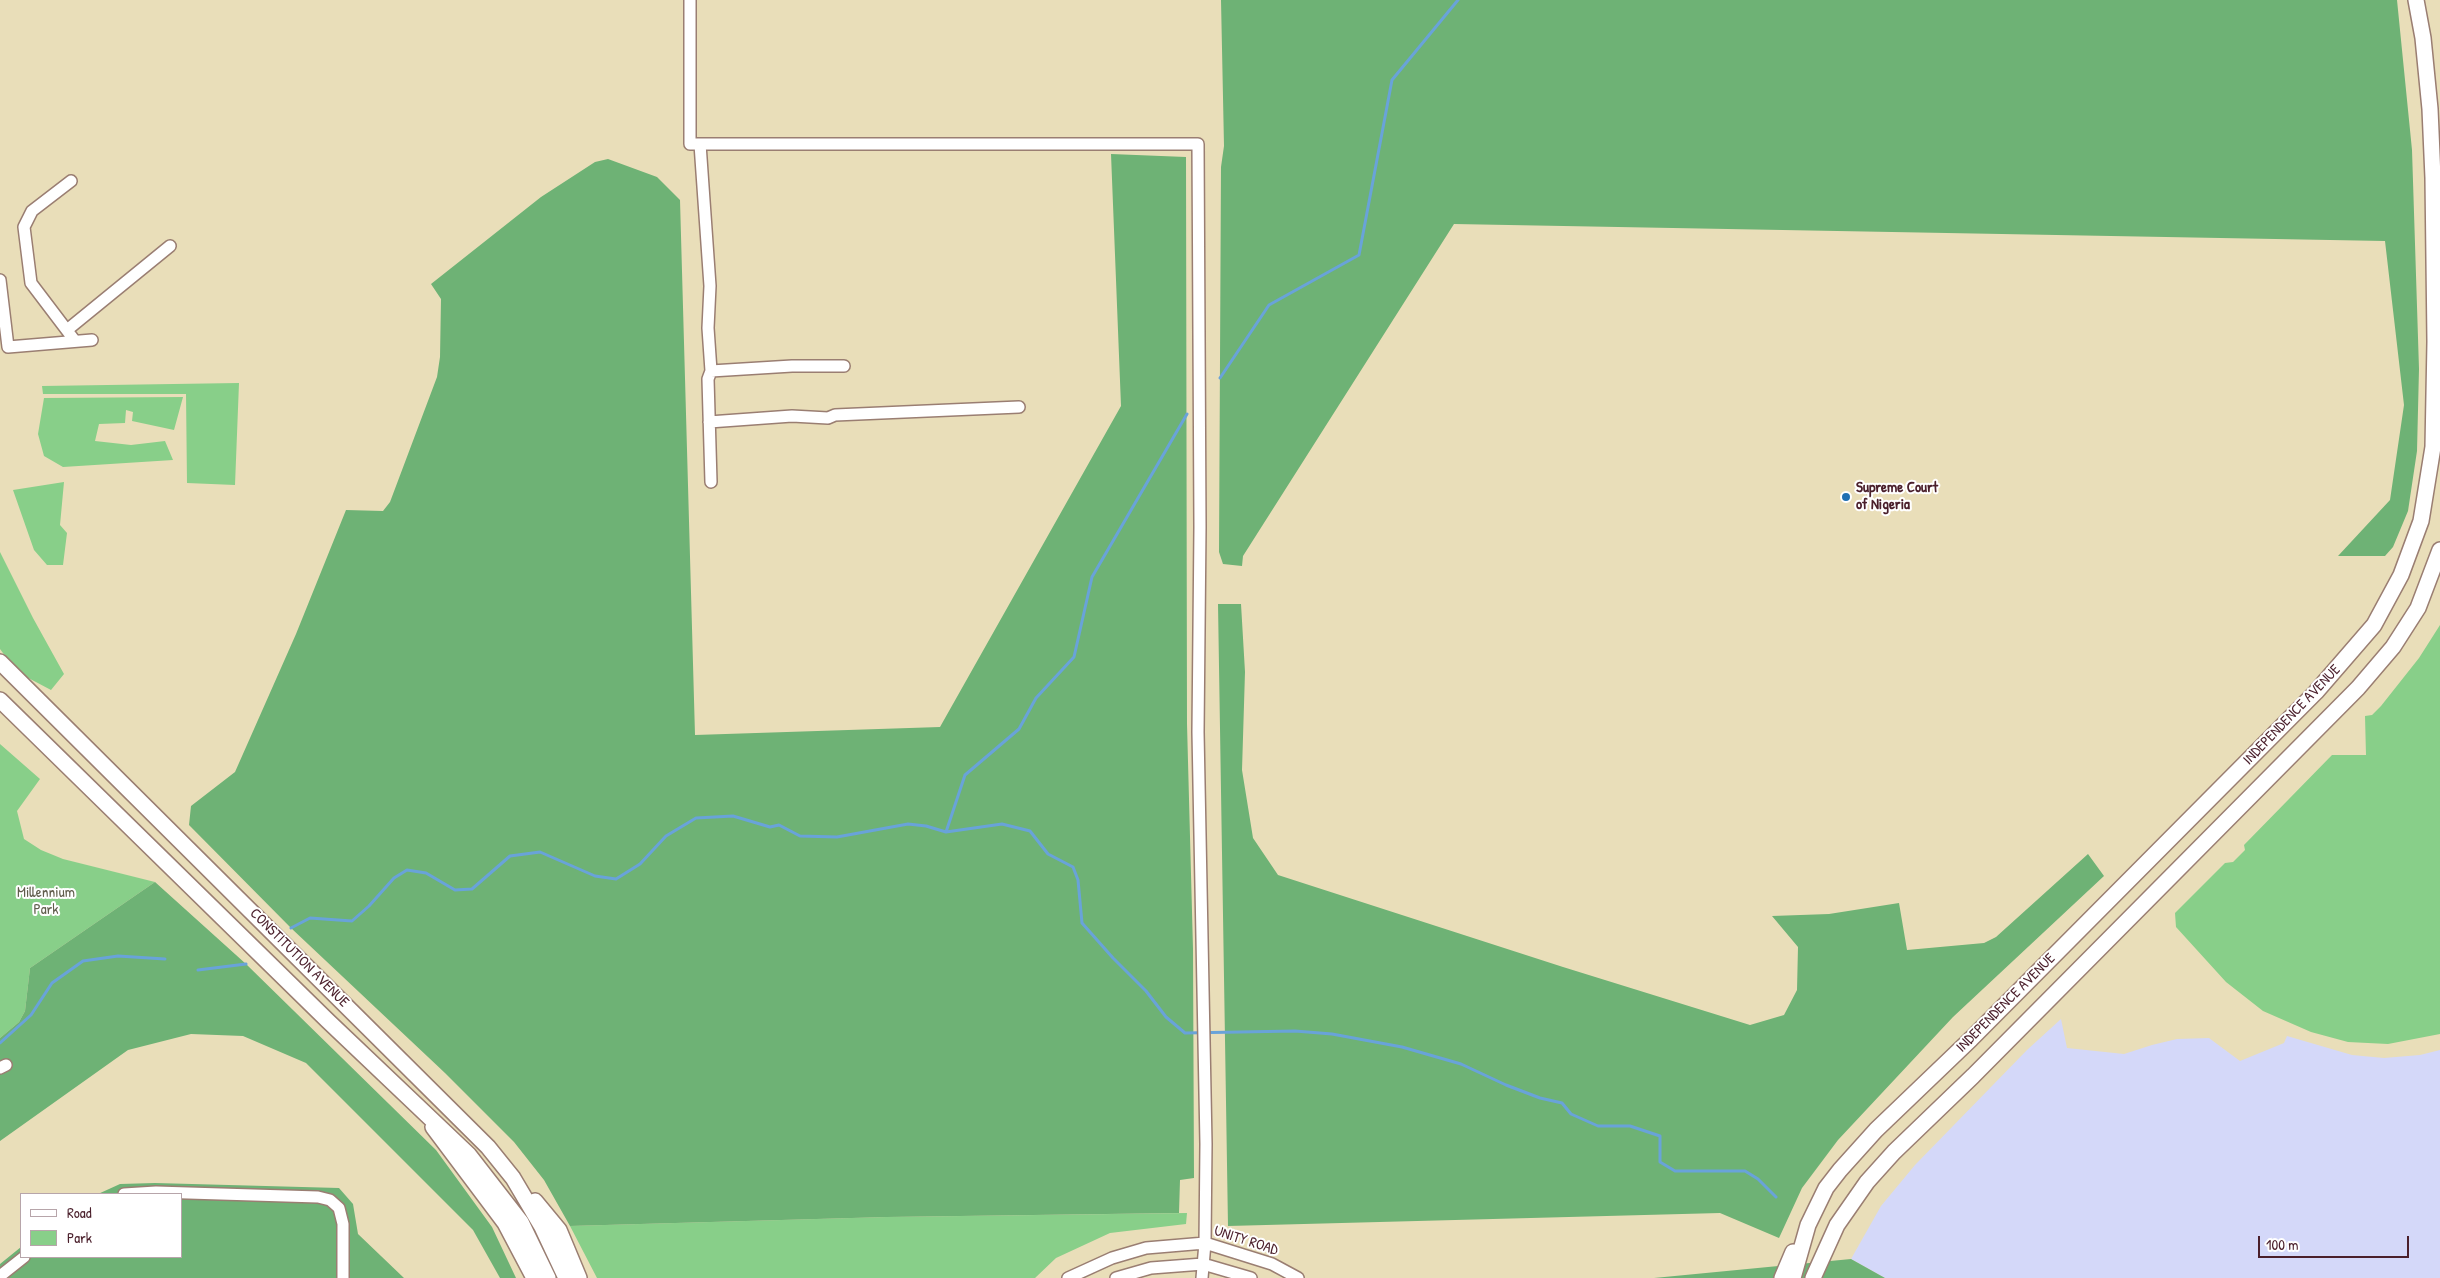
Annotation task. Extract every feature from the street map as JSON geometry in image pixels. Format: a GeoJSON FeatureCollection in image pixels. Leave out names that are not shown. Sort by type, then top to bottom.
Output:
{"type":"FeatureCollection","features":[{"type":"Feature","properties":{"kind":"main road","name":"INDEPENDENCE AVENUE"},"geometry":{"type":"LineString","coordinates":[[1793,1278],[1808,1224],[1826,1188],[1876,1130],[1978,1032],[2348,657],[2374,625],[2401,574],[2421,522],[2434,447],[2433,178],[2430,109],[2416,0]]}},
{"type":"Feature","properties":{"kind":"main road","name":"INDEPENDENCE AVENUE"},"geometry":{"type":"LineString","coordinates":[[1812,1278],[1837,1225],[1867,1182],[1894,1152],[1973,1076],[2358,688],[2393,647],[2418,608],[2440,550]]}},
{"type":"Feature","properties":{"kind":"main road","name":"CONSTITUTION AVENUE"},"geometry":{"type":"LineString","coordinates":[[0,662],[488,1147],[513,1178],[542,1227],[566,1278]]}},
{"type":"Feature","properties":{"kind":"main road","name":"CONSTITUTION AVENUE"},"geometry":{"type":"LineString","coordinates":[[0,700],[328,1021],[470,1155],[521,1222],[548,1278]]}},
{"type":"Feature","properties":{"kind":"main road"},"geometry":{"type":"LineString","coordinates":[[419,1105],[439,1137],[505,1223],[534,1278]]}},
{"type":"Feature","properties":{"kind":"main road"},"geometry":{"type":"LineString","coordinates":[[513,1178],[536,1202],[558,1230],[579,1278]]}},
{"type":"Feature","properties":{"kind":"main road"},"geometry":{"type":"LineString","coordinates":[[1782,1278],[1808,1224]]}},
{"type":"Feature","properties":{"kind":"main road"},"geometry":{"type":"LineString","coordinates":[[1821,1278],[1837,1225]]}},
{"type":"Feature","properties":{"kind":"street"},"geometry":{"type":"LineString","coordinates":[[690,0],[690,144],[1198,144],[1200,527],[1197,662],[1206,1122],[1205,1243],[1202,1278]]}},
{"type":"Feature","properties":{"kind":"street"},"geometry":{"type":"LineString","coordinates":[[700,144],[710,286],[708,328],[711,370],[708,380],[711,482]]}},
{"type":"Feature","properties":{"kind":"street"},"geometry":{"type":"LineString","coordinates":[[71,181],[32,211],[24,227],[31,283],[75,341]]}},
{"type":"Feature","properties":{"kind":"street"},"geometry":{"type":"LineString","coordinates":[[67,330],[170,246]]}},
{"type":"Feature","properties":{"kind":"street"},"geometry":{"type":"LineString","coordinates":[[0,280],[8,347],[92,340]]}},
{"type":"Feature","properties":{"kind":"street"},"geometry":{"type":"LineString","coordinates":[[711,370],[792,366],[844,366]]}},
{"type":"Feature","properties":{"kind":"street"},"geometry":{"type":"LineString","coordinates":[[709,422],[792,416],[828,418],[835,415],[1019,407]]}},
{"type":"Feature","properties":{"kind":"street"},"geometry":{"type":"LineString","coordinates":[[140,1193],[318,1197],[330,1200],[339,1208],[343,1224],[343,1278]]}},
{"type":"Feature","properties":{"kind":"street","name":"UNITY ROAD"},"geometry":{"type":"LineString","coordinates":[[1068,1278],[1112,1258],[1146,1248],[1205,1243],[1272,1264],[1298,1278]]}},
{"type":"Feature","properties":{"kind":"street"},"geometry":{"type":"LineString","coordinates":[[0,1276],[23,1258]]}},
{"type":"Feature","properties":{"kind":"street"},"geometry":{"type":"LineString","coordinates":[[1116,1278],[1151,1268],[1203,1264],[1251,1278]]}},
{"type":"Feature","properties":{"kind":"shaded area"},"geometry":{"type":"Polygon","coordinates":[[[2061,1019],[2067,1048],[2124,1054],[2177,1039],[2209,1038],[2240,1061],[2284,1043],[2287,1036],[2352,1055],[2384,1058],[2420,1055],[2440,1050],[2440,1278],[1885,1278],[1851,1259],[1881,1206],[1915,1165],[2027,1050],[2061,1019]]]}},
{"type":"Feature","properties":{"kind":"green space"},"geometry":{"type":"Polygon","coordinates":[[[1221,0],[2397,0],[2412,150],[2419,369],[2417,451],[2408,511],[2393,547],[2385,556],[2338,556],[2390,500],[2404,405],[2385,241],[1454,224],[1243,556],[1242,566],[1223,564],[1219,552],[1221,167],[1224,146],[1221,0]]]}},
{"type":"Feature","properties":{"kind":"green space"},"geometry":{"type":"Polygon","coordinates":[[[1111,154],[1186,157],[1187,724],[1193,949],[1194,1178],[1180,1180],[1179,1213],[887,1217],[570,1226],[544,1180],[514,1142],[445,1073],[291,928],[189,825],[191,806],[235,772],[296,634],[346,510],[383,511],[390,502],[437,377],[440,357],[441,299],[431,284],[541,197],[595,162],[608,159],[657,177],[680,200],[695,735],[940,727],[1121,406],[1111,154]]]}},
{"type":"Feature","properties":{"kind":"green space"},"geometry":{"type":"Polygon","coordinates":[[[239,383],[235,485],[187,483],[186,394],[43,394],[42,386],[239,383]]]}},
{"type":"Feature","properties":{"kind":"green space"},"geometry":{"type":"Polygon","coordinates":[[[183,397],[174,430],[132,421],[133,412],[126,410],[125,423],[99,424],[95,441],[131,445],[165,441],[173,460],[63,467],[44,456],[38,434],[44,398],[183,397]]]}},
{"type":"Feature","properties":{"kind":"green space"},"geometry":{"type":"Polygon","coordinates":[[[64,482],[60,525],[67,533],[63,565],[47,565],[34,550],[13,490],[64,482]]]}},
{"type":"Feature","properties":{"kind":"green space"},"geometry":{"type":"Polygon","coordinates":[[[0,552],[64,674],[51,690],[17,672],[0,649],[0,552]]]}},
{"type":"Feature","properties":{"kind":"green space"},"geometry":{"type":"Polygon","coordinates":[[[1218,604],[1241,604],[1245,672],[1242,770],[1253,838],[1278,875],[1750,1025],[1784,1015],[1797,990],[1798,947],[1772,916],[1829,914],[1899,903],[1907,950],[1984,943],[1996,937],[2088,854],[2104,876],[1953,1017],[1838,1140],[1802,1188],[1779,1238],[1720,1213],[1228,1226],[1218,604]]]}},
{"type":"Feature","properties":{"kind":"green space"},"geometry":{"type":"Polygon","coordinates":[[[2440,625],[2440,1034],[2388,1044],[2348,1042],[2311,1032],[2263,1011],[2226,982],[2176,927],[2175,913],[2225,863],[2233,862],[2245,850],[2244,845],[2332,755],[2366,755],[2365,716],[2372,715],[2381,706],[2419,658],[2440,625]]]}},
{"type":"Feature","properties":{"kind":"green space","name":"Millennium Park"},"geometry":{"type":"Polygon","coordinates":[[[0,744],[40,779],[17,811],[24,839],[41,850],[63,859],[155,882],[30,968],[25,1011],[19,1022],[0,1038],[0,744]]]}},
{"type":"Feature","properties":{"kind":"green space"},"geometry":{"type":"Polygon","coordinates":[[[155,882],[246,964],[436,1150],[492,1227],[516,1278],[500,1278],[473,1230],[306,1063],[243,1036],[191,1034],[128,1050],[0,1141],[0,1038],[19,1022],[25,1011],[30,968],[155,882]]]}},
{"type":"Feature","properties":{"kind":"green space"},"geometry":{"type":"Polygon","coordinates":[[[155,1183],[339,1188],[353,1204],[358,1234],[404,1278],[0,1278],[0,1264],[20,1248],[20,1258],[182,1258],[182,1193],[100,1193],[120,1184],[155,1183]]]}},
{"type":"Feature","properties":{"kind":"green space"},"geometry":{"type":"Polygon","coordinates":[[[1187,1213],[1186,1224],[1110,1233],[1056,1258],[1035,1278],[597,1278],[570,1226],[887,1217],[1187,1213]]]}},
{"type":"Feature","properties":{"kind":"green space"},"geometry":{"type":"Polygon","coordinates":[[[1851,1259],[1885,1278],[1654,1278],[1851,1259]]]}},
{"type":"Feature","properties":{"kind":"waterway"},"geometry":{"type":"LineString","coordinates":[[1220,378],[1269,305],[1359,255],[1392,80],[1458,0]]}},
{"type":"Feature","properties":{"kind":"waterway"},"geometry":{"type":"LineString","coordinates":[[946,832],[965,775],[1019,729],[1036,698],[1074,657],[1092,577],[1187,414]]}},
{"type":"Feature","properties":{"kind":"waterway"},"geometry":{"type":"LineString","coordinates":[[291,928],[310,918],[352,921],[369,906],[394,878],[407,870],[426,873],[455,890],[472,889],[510,856],[540,852],[595,876],[616,879],[640,864],[666,836],[696,818],[733,816],[770,827],[779,825],[800,836],[837,837],[908,824],[926,826],[946,832],[1002,824],[1030,831],[1048,854],[1073,867],[1078,880],[1082,923],[1146,991],[1166,1017],[1185,1033],[1295,1031],[1332,1034],[1402,1047],[1461,1064],[1506,1085],[1540,1098],[1562,1103],[1571,1114],[1598,1126],[1630,1126],[1660,1136],[1660,1162],[1675,1171],[1745,1171],[1758,1179],[1776,1197]]}},
{"type":"Feature","properties":{"kind":"waterway"},"geometry":{"type":"LineString","coordinates":[[0,1043],[31,1015],[52,983],[83,961],[118,956],[165,959]]}},
{"type":"Feature","properties":{"kind":"waterway"},"geometry":{"type":"LineString","coordinates":[[198,970],[246,964]]}},
{"type":"Feature","properties":{"kind":"place","name":"Supreme Court of Nigeria"},"geometry":{"type":"Point","coordinates":[1846,497]}}]}
